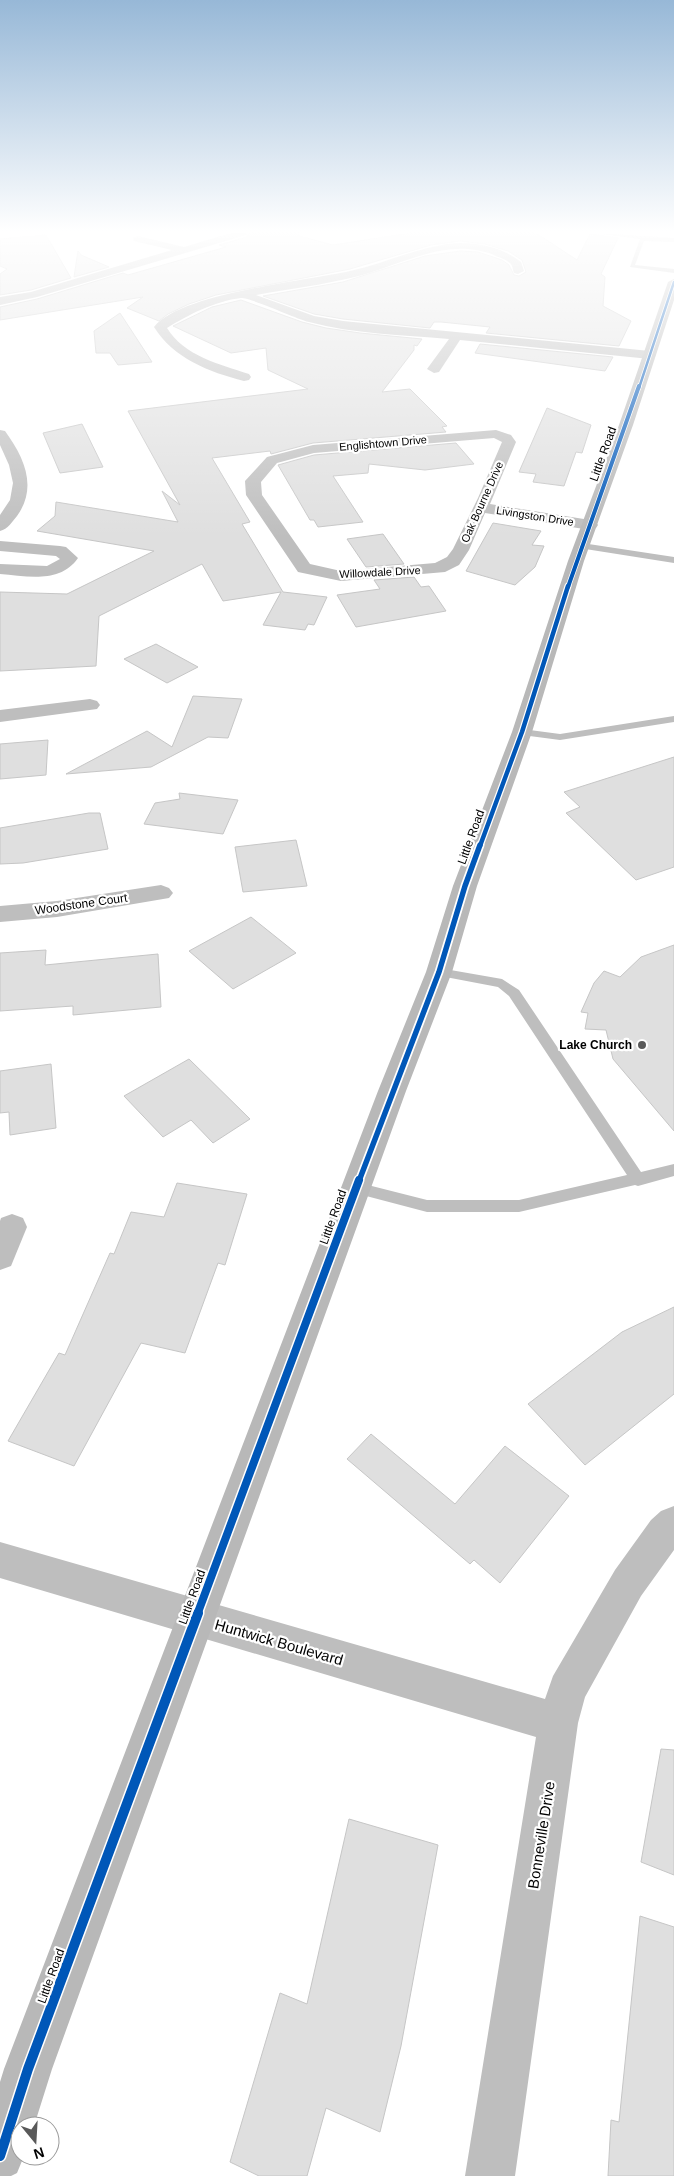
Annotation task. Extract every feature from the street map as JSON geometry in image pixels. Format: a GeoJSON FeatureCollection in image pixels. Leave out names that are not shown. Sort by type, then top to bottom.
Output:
{"type":"FeatureCollection","features":[{"type":"Feature","properties":{"kind":"street"},"geometry":{"type":"LineString","coordinates":[[163,335],[176,347],[197,359],[244,377]]}},
{"type":"Feature","properties":{"kind":"street"},"geometry":{"type":"LineString","coordinates":[[442,335],[650,354]]}},
{"type":"Feature","properties":{"kind":"street","name":"Little Road"},"geometry":{"type":"LineString","coordinates":[[0,2156],[28,2069],[356,1188],[439,972],[465,886],[522,732],[588,529],[657,335]]}},
{"type":"Feature","properties":{"kind":"street"},"geometry":{"type":"LineString","coordinates":[[434,368],[457,336]]}},
{"type":"Feature","properties":{"kind":"street"},"geometry":{"type":"LineString","coordinates":[[0,434],[10,448],[20,475],[21,491],[18,502],[0,526]]}},
{"type":"Feature","properties":{"kind":"street","name":"Englishtown Drive"},"geometry":{"type":"LineString","coordinates":[[272,460],[313,449],[496,434]]}},
{"type":"Feature","properties":{"kind":"street","name":"Oak Bourne Drive"},"geometry":{"type":"LineString","coordinates":[[439,568],[453,561],[461,550],[509,442],[506,438],[496,434]]}},
{"type":"Feature","properties":{"kind":"street","name":"Willowdale Drive"},"geometry":{"type":"LineString","coordinates":[[272,460],[253,481],[254,495],[304,568],[341,576],[439,568]]}},
{"type":"Feature","properties":{"kind":"street","name":"Livingston Drive"},"geometry":{"type":"LineString","coordinates":[[483,502],[588,529]]}},
{"type":"Feature","properties":{"kind":"street"},"geometry":{"type":"LineString","coordinates":[[0,546],[60,551],[70,558],[65,566],[50,572],[0,569]]}},
{"type":"Feature","properties":{"kind":"street"},"geometry":{"type":"LineString","coordinates":[[0,716],[90,705]]}},
{"type":"Feature","properties":{"kind":"street","name":"Woodstone Court"},"geometry":{"type":"LineString","coordinates":[[0,914],[161,893]]}},
{"type":"Feature","properties":{"kind":"street"},"geometry":{"type":"LineString","coordinates":[[0,1257],[12,1227]]}},
{"type":"Feature","properties":{"kind":"street","name":"Bonneville Drive"},"geometry":{"type":"LineString","coordinates":[[490,2176],[558,1724],[568,1690],[628,1583],[664,1533],[674,1524]]}},
{"type":"Feature","properties":{"kind":"street","name":"Huntwick Boulevard"},"geometry":{"type":"LineString","coordinates":[[0,1560],[558,1724]]}},
{"type":"Feature","properties":{"kind":"lane"},"geometry":{"type":"LineString","coordinates":[[588,529],[674,560]]}},
{"type":"Feature","properties":{"kind":"lane"},"geometry":{"type":"LineString","coordinates":[[522,732],[560,737],[674,719]]}},
{"type":"Feature","properties":{"kind":"lane"},"geometry":{"type":"LineString","coordinates":[[439,972],[502,983],[514,993],[638,1180]]}},
{"type":"Feature","properties":{"kind":"lane"},"geometry":{"type":"LineString","coordinates":[[356,1188],[427,1206],[519,1206],[638,1180],[674,1170]]}},
{"type":"Feature","properties":{"kind":"building"},"geometry":{"type":"Polygon","coordinates":[[[94,335],[134,335],[152,362],[118,365],[110,353],[96,353],[94,335]]]}},
{"type":"Feature","properties":{"kind":"building"},"geometry":{"type":"Polygon","coordinates":[[[191,335],[376,335],[422,339],[417,346],[414,345],[414,350],[382,392],[410,389],[447,426],[442,427],[446,432],[313,443],[271,454],[270,451],[212,458],[250,522],[242,524],[283,592],[327,597],[314,625],[308,624],[305,630],[263,625],[281,592],[223,601],[202,564],[99,616],[96,666],[0,671],[0,592],[67,594],[154,551],[37,531],[55,516],[56,502],[178,522],[162,491],[180,505],[128,411],[308,389],[268,370],[266,348],[231,353],[191,335]]]}},
{"type":"Feature","properties":{"kind":"building"},"geometry":{"type":"Polygon","coordinates":[[[502,335],[624,335],[619,346],[502,335]]]}},
{"type":"Feature","properties":{"kind":"building"},"geometry":{"type":"Polygon","coordinates":[[[480,344],[613,357],[605,371],[475,353],[480,344]]]}},
{"type":"Feature","properties":{"kind":"building"},"geometry":{"type":"Polygon","coordinates":[[[547,408],[591,425],[582,453],[576,452],[564,486],[533,482],[536,474],[519,472],[547,408]]]}},
{"type":"Feature","properties":{"kind":"building"},"geometry":{"type":"Polygon","coordinates":[[[82,424],[103,467],[60,473],[43,433],[82,424]]]}},
{"type":"Feature","properties":{"kind":"building"},"geometry":{"type":"Polygon","coordinates":[[[456,443],[474,464],[425,470],[369,464],[368,473],[333,476],[363,522],[318,527],[314,520],[310,520],[278,465],[314,455],[456,443]]]}},
{"type":"Feature","properties":{"kind":"building"},"geometry":{"type":"Polygon","coordinates":[[[493,523],[541,531],[532,545],[544,546],[535,567],[515,585],[466,571],[493,523]]]}},
{"type":"Feature","properties":{"kind":"building"},"geometry":{"type":"Polygon","coordinates":[[[383,534],[404,564],[366,567],[347,539],[383,534]]]}},
{"type":"Feature","properties":{"kind":"building"},"geometry":{"type":"Polygon","coordinates":[[[414,577],[421,587],[429,586],[446,611],[356,627],[337,595],[380,589],[374,580],[414,577]]]}},
{"type":"Feature","properties":{"kind":"building"},"geometry":{"type":"Polygon","coordinates":[[[156,644],[198,667],[167,683],[124,659],[156,644]]]}},
{"type":"Feature","properties":{"kind":"building"},"geometry":{"type":"Polygon","coordinates":[[[193,696],[242,699],[228,738],[208,737],[151,767],[66,774],[147,731],[172,747],[193,696]]]}},
{"type":"Feature","properties":{"kind":"building"},"geometry":{"type":"Polygon","coordinates":[[[48,740],[46,775],[0,779],[0,744],[48,740]]]}},
{"type":"Feature","properties":{"kind":"building"},"geometry":{"type":"Polygon","coordinates":[[[674,757],[674,867],[636,880],[566,813],[580,807],[564,792],[674,757]]]}},
{"type":"Feature","properties":{"kind":"building"},"geometry":{"type":"Polygon","coordinates":[[[179,793],[238,800],[223,834],[144,824],[155,803],[180,799],[179,793]]]}},
{"type":"Feature","properties":{"kind":"building"},"geometry":{"type":"Polygon","coordinates":[[[89,813],[100,813],[108,849],[23,863],[0,864],[0,828],[89,813]]]}},
{"type":"Feature","properties":{"kind":"building"},"geometry":{"type":"Polygon","coordinates":[[[296,840],[307,886],[243,892],[235,847],[296,840]]]}},
{"type":"Feature","properties":{"kind":"building"},"geometry":{"type":"Polygon","coordinates":[[[251,917],[296,953],[233,989],[189,951],[251,917]]]}},
{"type":"Feature","properties":{"kind":"building","name":"Lake Church"},"geometry":{"type":"Polygon","coordinates":[[[674,945],[674,1131],[613,1059],[606,1030],[585,1029],[588,1013],[581,1012],[594,983],[604,971],[620,977],[641,957],[674,945]]]}},
{"type":"Feature","properties":{"kind":"building"},"geometry":{"type":"Polygon","coordinates":[[[46,950],[45,965],[158,954],[161,1007],[73,1015],[73,1006],[0,1011],[0,953],[46,950]]]}},
{"type":"Feature","properties":{"kind":"building"},"geometry":{"type":"Polygon","coordinates":[[[189,1059],[250,1119],[213,1143],[191,1120],[163,1137],[124,1096],[189,1059]]]}},
{"type":"Feature","properties":{"kind":"building"},"geometry":{"type":"Polygon","coordinates":[[[51,1064],[56,1128],[10,1135],[9,1112],[0,1113],[0,1071],[51,1064]]]}},
{"type":"Feature","properties":{"kind":"building"},"geometry":{"type":"Polygon","coordinates":[[[177,1183],[247,1194],[225,1265],[218,1263],[185,1353],[141,1343],[74,1466],[8,1441],[59,1353],[65,1355],[110,1253],[114,1254],[131,1212],[164,1217],[177,1183]]]}},
{"type":"Feature","properties":{"kind":"building"},"geometry":{"type":"Polygon","coordinates":[[[674,1307],[674,1394],[585,1465],[528,1404],[622,1332],[674,1307]]]}},
{"type":"Feature","properties":{"kind":"building"},"geometry":{"type":"Polygon","coordinates":[[[371,1434],[455,1504],[505,1446],[569,1496],[500,1583],[474,1560],[470,1564],[347,1459],[371,1434]]]}},
{"type":"Feature","properties":{"kind":"building"},"geometry":{"type":"Polygon","coordinates":[[[661,1749],[674,1750],[674,1875],[641,1862],[661,1749]]]}},
{"type":"Feature","properties":{"kind":"building"},"geometry":{"type":"Polygon","coordinates":[[[349,1819],[438,1845],[401,2046],[380,2132],[326,2108],[307,2176],[259,2176],[230,2162],[280,1993],[307,2004],[349,1819]]]}},
{"type":"Feature","properties":{"kind":"building"},"geometry":{"type":"Polygon","coordinates":[[[640,1916],[674,1927],[674,2176],[608,2176],[611,2120],[619,2122],[640,1916]]]}},
{"type":"Feature","properties":{"kind":"cycle path"},"geometry":{"type":"LineString","coordinates":[[0,2156],[28,2069],[392,1091],[439,972],[465,886],[522,732],[576,561],[626,425],[656,335]]}},
{"type":"Feature","properties":{"kind":"place","name":"Lake Church"},"geometry":{"type":"Point","coordinates":[642,1045]}}]}
